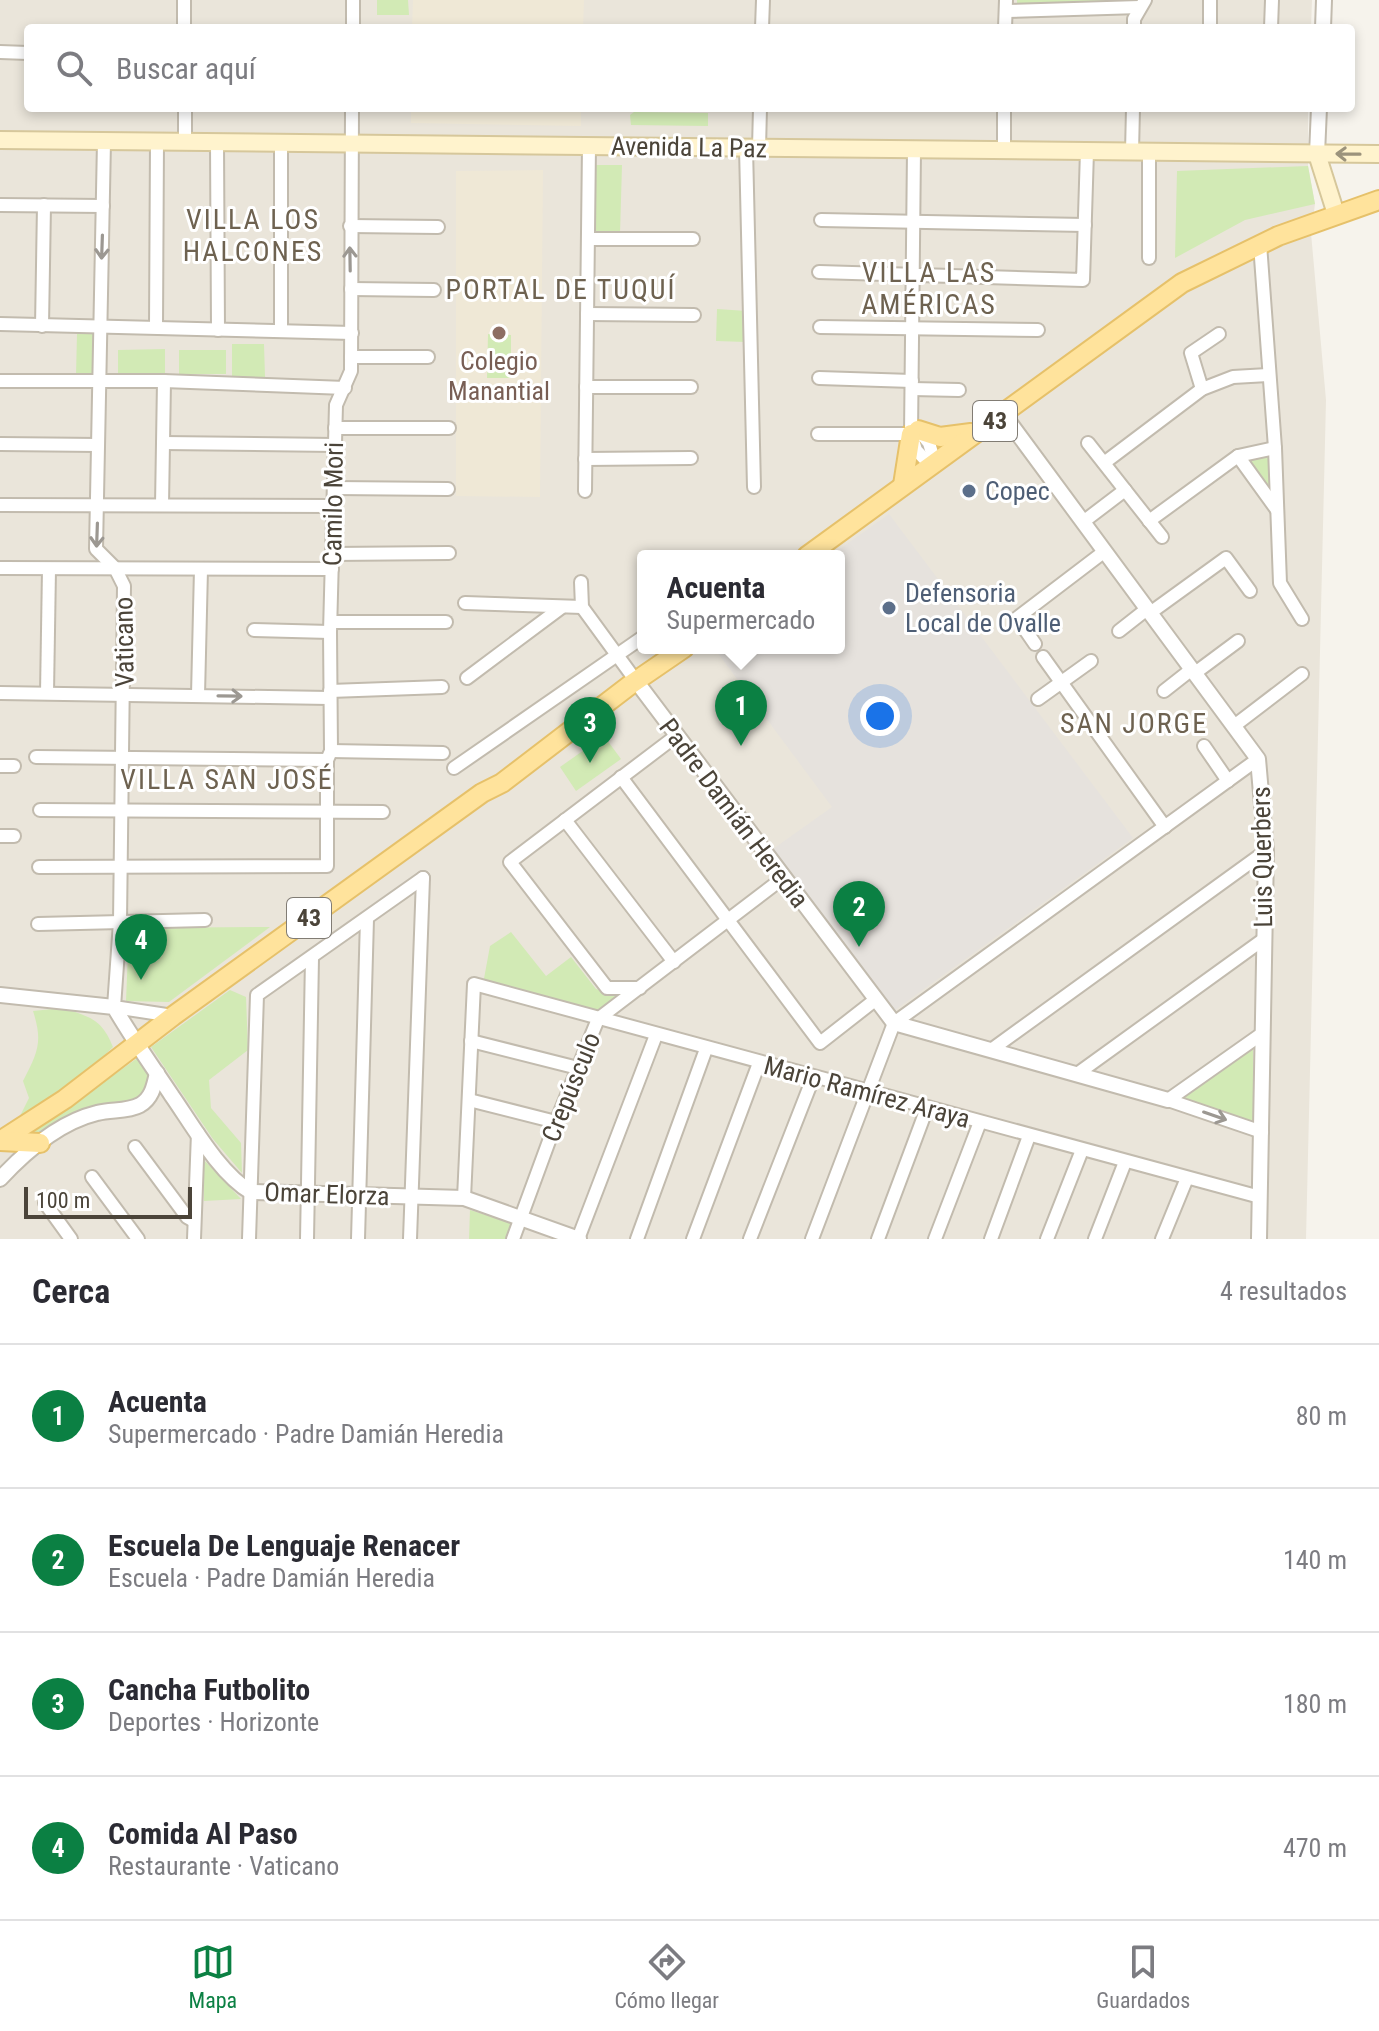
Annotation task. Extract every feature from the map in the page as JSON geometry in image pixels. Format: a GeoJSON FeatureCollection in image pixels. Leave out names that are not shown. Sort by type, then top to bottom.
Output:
{"type":"FeatureCollection","features":[{"type":"Feature","properties":{"kind":"main road","name":"Avenida La Paz"},"geometry":{"type":"LineString","coordinates":[[0,140],[1379,154]]}},
{"type":"Feature","properties":{"kind":"main road"},"geometry":{"type":"LineString","coordinates":[[1317,154],[1335,210]]}},
{"type":"Feature","properties":{"kind":"main road","name":"43"},"geometry":{"type":"LineString","coordinates":[[1182,283],[1379,191]]}},
{"type":"Feature","properties":{"kind":"main road","name":"43"},"geometry":{"type":"LineString","coordinates":[[815,550],[1004,415],[1217,256],[1252,236],[1379,200]]}},
{"type":"Feature","properties":{"kind":"main road"},"geometry":{"type":"LineString","coordinates":[[903,485],[913,430],[951,437],[981,431]]}},
{"type":"Feature","properties":{"kind":"main road","name":"43"},"geometry":{"type":"LineString","coordinates":[[0,1141],[65,1099],[173,1016],[482,793],[502,783],[660,654]]}},
{"type":"Feature","properties":{"kind":"main road","name":"43"},"geometry":{"type":"LineString","coordinates":[[633,678],[674,654]]}},
{"type":"Feature","properties":{"kind":"main road"},"geometry":{"type":"LineString","coordinates":[[0,1141],[40,1143]]}},
{"type":"Feature","properties":{"kind":"street"},"geometry":{"type":"LineString","coordinates":[[184,0],[184,24]]}},
{"type":"Feature","properties":{"kind":"street"},"geometry":{"type":"LineString","coordinates":[[353,0],[353,24]]}},
{"type":"Feature","properties":{"kind":"street"},"geometry":{"type":"LineString","coordinates":[[762,24],[763,0]]}},
{"type":"Feature","properties":{"kind":"street"},"geometry":{"type":"LineString","coordinates":[[1210,0],[1210,24]]}},
{"type":"Feature","properties":{"kind":"street"},"geometry":{"type":"LineString","coordinates":[[1271,24],[1272,0]]}},
{"type":"Feature","properties":{"kind":"street"},"geometry":{"type":"LineString","coordinates":[[1318,0],[1324,0],[1323,24]]}},
{"type":"Feature","properties":{"kind":"street"},"geometry":{"type":"LineString","coordinates":[[1006,5],[1143,4]]}},
{"type":"Feature","properties":{"kind":"street"},"geometry":{"type":"LineString","coordinates":[[1134,24],[1143,4]]}},
{"type":"Feature","properties":{"kind":"street"},"geometry":{"type":"LineString","coordinates":[[0,52],[24,53]]}},
{"type":"Feature","properties":{"kind":"street"},"geometry":{"type":"LineString","coordinates":[[185,112],[185,142]]}},
{"type":"Feature","properties":{"kind":"street","name":"Camilo Mori"},"geometry":{"type":"LineString","coordinates":[[121,868],[327,866],[336,405],[351,371],[352,112]]}},
{"type":"Feature","properties":{"kind":"street"},"geometry":{"type":"LineString","coordinates":[[754,487],[752,148],[759,112]]}},
{"type":"Feature","properties":{"kind":"street"},"geometry":{"type":"LineString","coordinates":[[1004,112],[1004,151]]}},
{"type":"Feature","properties":{"kind":"street"},"geometry":{"type":"LineString","coordinates":[[1134,112],[1141,152],[1149,258]]}},
{"type":"Feature","properties":{"kind":"street"},"geometry":{"type":"LineString","coordinates":[[1317,154],[1319,112]]}},
{"type":"Feature","properties":{"kind":"street","name":"Vaticano"},"geometry":{"type":"LineString","coordinates":[[104,141],[96,549],[115,568],[124,586],[120,922],[114,1007]]}},
{"type":"Feature","properties":{"kind":"street"},"geometry":{"type":"LineString","coordinates":[[156,327],[157,142]]}},
{"type":"Feature","properties":{"kind":"street"},"geometry":{"type":"LineString","coordinates":[[217,142],[218,330]]}},
{"type":"Feature","properties":{"kind":"street"},"geometry":{"type":"LineString","coordinates":[[281,143],[281,331]]}},
{"type":"Feature","properties":{"kind":"street"},"geometry":{"type":"LineString","coordinates":[[585,491],[589,146]]}},
{"type":"Feature","properties":{"kind":"street"},"geometry":{"type":"LineString","coordinates":[[914,150],[913,430],[916,450],[933,464]]}},
{"type":"Feature","properties":{"kind":"street"},"geometry":{"type":"LineString","coordinates":[[819,272],[1083,280],[1087,151]]}},
{"type":"Feature","properties":{"kind":"street"},"geometry":{"type":"LineString","coordinates":[[0,205],[103,206]]}},
{"type":"Feature","properties":{"kind":"street"},"geometry":{"type":"LineString","coordinates":[[42,326],[44,205]]}},
{"type":"Feature","properties":{"kind":"street"},"geometry":{"type":"LineString","coordinates":[[821,220],[1085,225]]}},
{"type":"Feature","properties":{"kind":"street"},"geometry":{"type":"LineString","coordinates":[[350,226],[438,227]]}},
{"type":"Feature","properties":{"kind":"street"},"geometry":{"type":"LineString","coordinates":[[588,239],[693,239]]}},
{"type":"Feature","properties":{"kind":"street"},"geometry":{"type":"LineString","coordinates":[[1260,244],[1275,448],[1280,583],[1302,619]]}},
{"type":"Feature","properties":{"kind":"street"},"geometry":{"type":"LineString","coordinates":[[351,289],[434,290]]}},
{"type":"Feature","properties":{"kind":"street"},"geometry":{"type":"LineString","coordinates":[[587,314],[694,315]]}},
{"type":"Feature","properties":{"kind":"street"},"geometry":{"type":"LineString","coordinates":[[0,324],[352,333]]}},
{"type":"Feature","properties":{"kind":"street"},"geometry":{"type":"LineString","coordinates":[[820,327],[1038,330]]}},
{"type":"Feature","properties":{"kind":"street"},"geometry":{"type":"LineString","coordinates":[[1202,389],[1191,353],[1219,334]]}},
{"type":"Feature","properties":{"kind":"street"},"geometry":{"type":"LineString","coordinates":[[351,357],[428,357]]}},
{"type":"Feature","properties":{"kind":"street"},"geometry":{"type":"LineString","coordinates":[[1104,463],[1202,389],[1233,377],[1268,375]]}},
{"type":"Feature","properties":{"kind":"street"},"geometry":{"type":"LineString","coordinates":[[819,378],[959,390]]}},
{"type":"Feature","properties":{"kind":"street"},"geometry":{"type":"LineString","coordinates":[[0,381],[164,381],[345,388]]}},
{"type":"Feature","properties":{"kind":"street"},"geometry":{"type":"LineString","coordinates":[[162,505],[164,381]]}},
{"type":"Feature","properties":{"kind":"street"},"geometry":{"type":"LineString","coordinates":[[586,387],[691,387]]}},
{"type":"Feature","properties":{"kind":"street","name":"Luis Querbers"},"geometry":{"type":"LineString","coordinates":[[1004,415],[1258,759],[1266,851],[1259,1239]]}},
{"type":"Feature","properties":{"kind":"street"},"geometry":{"type":"LineString","coordinates":[[335,428],[449,428]]}},
{"type":"Feature","properties":{"kind":"street"},"geometry":{"type":"LineString","coordinates":[[818,434],[913,430]]}},
{"type":"Feature","properties":{"kind":"street"},"geometry":{"type":"LineString","coordinates":[[163,443],[335,445]]}},
{"type":"Feature","properties":{"kind":"street"},"geometry":{"type":"LineString","coordinates":[[1088,443],[1162,537]]}},
{"type":"Feature","properties":{"kind":"street"},"geometry":{"type":"LineString","coordinates":[[0,444],[98,445]]}},
{"type":"Feature","properties":{"kind":"street"},"geometry":{"type":"LineString","coordinates":[[1149,521],[1238,456],[1275,448]]}},
{"type":"Feature","properties":{"kind":"street"},"geometry":{"type":"LineString","coordinates":[[1238,456],[1277,510]]}},
{"type":"Feature","properties":{"kind":"street"},"geometry":{"type":"LineString","coordinates":[[585,459],[691,458]]}},
{"type":"Feature","properties":{"kind":"street"},"geometry":{"type":"LineString","coordinates":[[334,488],[448,489]]}},
{"type":"Feature","properties":{"kind":"street"},"geometry":{"type":"LineString","coordinates":[[1083,522],[1125,490]]}},
{"type":"Feature","properties":{"kind":"street"},"geometry":{"type":"LineString","coordinates":[[0,505],[333,506]]}},
{"type":"Feature","properties":{"kind":"street"},"geometry":{"type":"LineString","coordinates":[[1035,644],[1017,618],[1105,551]]}},
{"type":"Feature","properties":{"kind":"street"},"geometry":{"type":"LineString","coordinates":[[332,554],[449,553]]}},
{"type":"Feature","properties":{"kind":"street"},"geometry":{"type":"LineString","coordinates":[[1119,631],[1226,558],[1250,591]]}},
{"type":"Feature","properties":{"kind":"street"},"geometry":{"type":"LineString","coordinates":[[0,568],[332,569]]}},
{"type":"Feature","properties":{"kind":"street"},"geometry":{"type":"LineString","coordinates":[[47,693],[49,569]]}},
{"type":"Feature","properties":{"kind":"street"},"geometry":{"type":"LineString","coordinates":[[198,695],[201,569]]}},
{"type":"Feature","properties":{"kind":"street"},"geometry":{"type":"LineString","coordinates":[[581,582],[582,607],[633,678]]}},
{"type":"Feature","properties":{"kind":"street"},"geometry":{"type":"LineString","coordinates":[[465,603],[582,607]]}},
{"type":"Feature","properties":{"kind":"street"},"geometry":{"type":"LineString","coordinates":[[467,678],[562,607]]}},
{"type":"Feature","properties":{"kind":"street"},"geometry":{"type":"LineString","coordinates":[[254,630],[446,622]]}},
{"type":"Feature","properties":{"kind":"street"},"geometry":{"type":"LineString","coordinates":[[454,768],[637,641]]}},
{"type":"Feature","properties":{"kind":"street"},"geometry":{"type":"LineString","coordinates":[[1164,691],[1238,641]]}},
{"type":"Feature","properties":{"kind":"street"},"geometry":{"type":"LineString","coordinates":[[1043,657],[1165,827]]}},
{"type":"Feature","properties":{"kind":"street"},"geometry":{"type":"LineString","coordinates":[[1038,699],[1091,661]]}},
{"type":"Feature","properties":{"kind":"street"},"geometry":{"type":"LineString","coordinates":[[1234,726],[1302,674]]}},
{"type":"Feature","properties":{"kind":"street","name":"Padre Damián Heredia"},"geometry":{"type":"LineString","coordinates":[[633,678],[894,1023]]}},
{"type":"Feature","properties":{"kind":"street"},"geometry":{"type":"LineString","coordinates":[[0,693],[330,694],[442,687]]}},
{"type":"Feature","properties":{"kind":"street"},"geometry":{"type":"LineString","coordinates":[[640,988],[607,988],[510,862],[676,736]]}},
{"type":"Feature","properties":{"kind":"street"},"geometry":{"type":"LineString","coordinates":[[1204,746],[1228,781]]}},
{"type":"Feature","properties":{"kind":"street"},"geometry":{"type":"LineString","coordinates":[[36,757],[443,753]]}},
{"type":"Feature","properties":{"kind":"street"},"geometry":{"type":"LineString","coordinates":[[812,1239],[894,1023],[1258,759]]}},
{"type":"Feature","properties":{"kind":"street"},"geometry":{"type":"LineString","coordinates":[[0,766],[14,766]]}},
{"type":"Feature","properties":{"kind":"street"},"geometry":{"type":"LineString","coordinates":[[621,777],[820,1043],[875,1000]]}},
{"type":"Feature","properties":{"kind":"street"},"geometry":{"type":"LineString","coordinates":[[40,810],[383,812]]}},
{"type":"Feature","properties":{"kind":"street"},"geometry":{"type":"LineString","coordinates":[[565,820],[674,962]]}},
{"type":"Feature","properties":{"kind":"street"},"geometry":{"type":"LineString","coordinates":[[0,836],[14,836]]}},
{"type":"Feature","properties":{"kind":"street"},"geometry":{"type":"LineString","coordinates":[[991,1050],[1266,851]]}},
{"type":"Feature","properties":{"kind":"street"},"geometry":{"type":"LineString","coordinates":[[39,867],[121,868]]}},
{"type":"Feature","properties":{"kind":"street"},"geometry":{"type":"LineString","coordinates":[[249,1239],[257,995],[423,878],[410,1239]]}},
{"type":"Feature","properties":{"kind":"street","name":"Crepúsculo"},"geometry":{"type":"LineString","coordinates":[[513,1239],[598,1019],[783,878]]}},
{"type":"Feature","properties":{"kind":"street"},"geometry":{"type":"LineString","coordinates":[[358,1239],[367,919]]}},
{"type":"Feature","properties":{"kind":"street"},"geometry":{"type":"LineString","coordinates":[[38,924],[205,920]]}},
{"type":"Feature","properties":{"kind":"street"},"geometry":{"type":"LineString","coordinates":[[1077,1074],[1264,939]]}},
{"type":"Feature","properties":{"kind":"street"},"geometry":{"type":"LineString","coordinates":[[307,1239],[312,958]]}},
{"type":"Feature","properties":{"kind":"street","name":"Mario Ramírez Araya"},"geometry":{"type":"LineString","coordinates":[[471,1041],[474,984],[1260,1197]]}},
{"type":"Feature","properties":{"kind":"street"},"geometry":{"type":"LineString","coordinates":[[0,995],[173,1016]]}},
{"type":"Feature","properties":{"kind":"street","name":"Omar Elorza"},"geometry":{"type":"LineString","coordinates":[[114,1007],[198,1133],[236,1183],[251,1192],[464,1198],[579,1239]]}},
{"type":"Feature","properties":{"kind":"street"},"geometry":{"type":"LineString","coordinates":[[894,1023],[1168,1100],[1262,1132]]}},
{"type":"Feature","properties":{"kind":"street"},"geometry":{"type":"LineString","coordinates":[[1168,1100],[1263,1033]]}},
{"type":"Feature","properties":{"kind":"street"},"geometry":{"type":"LineString","coordinates":[[579,1239],[656,1035]]}},
{"type":"Feature","properties":{"kind":"street"},"geometry":{"type":"LineString","coordinates":[[464,1198],[471,1041],[578,1068]]}},
{"type":"Feature","properties":{"kind":"street"},"geometry":{"type":"LineString","coordinates":[[637,1239],[706,1049]]}},
{"type":"Feature","properties":{"kind":"street"},"geometry":{"type":"LineString","coordinates":[[693,1239],[759,1063]]}},
{"type":"Feature","properties":{"kind":"street"},"geometry":{"type":"LineString","coordinates":[[0,1179],[40,1143],[88,1115],[140,1105],[152,1092],[157,1073]]}},
{"type":"Feature","properties":{"kind":"street"},"geometry":{"type":"LineString","coordinates":[[750,1239],[813,1078]]}},
{"type":"Feature","properties":{"kind":"street"},"geometry":{"type":"LineString","coordinates":[[469,1100],[556,1122]]}},
{"type":"Feature","properties":{"kind":"street"},"geometry":{"type":"LineString","coordinates":[[878,1239],[927,1108]]}},
{"type":"Feature","properties":{"kind":"street"},"geometry":{"type":"LineString","coordinates":[[935,1239],[980,1122]]}},
{"type":"Feature","properties":{"kind":"street"},"geometry":{"type":"LineString","coordinates":[[194,1239],[198,1133]]}},
{"type":"Feature","properties":{"kind":"street"},"geometry":{"type":"LineString","coordinates":[[991,1239],[1029,1136]]}},
{"type":"Feature","properties":{"kind":"street"},"geometry":{"type":"LineString","coordinates":[[135,1147],[187,1217],[194,1221]]}},
{"type":"Feature","properties":{"kind":"street"},"geometry":{"type":"LineString","coordinates":[[1047,1239],[1082,1150]]}},
{"type":"Feature","properties":{"kind":"street"},"geometry":{"type":"LineString","coordinates":[[1095,1239],[1125,1162]]}},
{"type":"Feature","properties":{"kind":"street"},"geometry":{"type":"LineString","coordinates":[[92,1177],[138,1239]]}},
{"type":"Feature","properties":{"kind":"street"},"geometry":{"type":"LineString","coordinates":[[1162,1239],[1187,1178]]}},
{"type":"Feature","properties":{"kind":"street"},"geometry":{"type":"LineString","coordinates":[[45,1203],[71,1239]]}},
{"type":"Feature","properties":{"kind":"shaded area"},"geometry":{"type":"Polygon","coordinates":[[[0,0],[1312,0],[1311,24],[24,24],[24,112],[1308,112],[1308,166],[1315,204],[1311,233],[1326,400],[1306,1239],[0,1239],[0,0]]]}},
{"type":"Feature","properties":{"kind":"shaded area"},"geometry":{"type":"Polygon","coordinates":[[[413,0],[584,0],[583,24],[412,24],[413,0]]]}},
{"type":"Feature","properties":{"kind":"shaded area"},"geometry":{"type":"Polygon","coordinates":[[[411,112],[581,112],[581,126],[411,123],[411,112]]]}},
{"type":"Feature","properties":{"kind":"shaded area","name":"Colegio Manantial"},"geometry":{"type":"Polygon","coordinates":[[[543,170],[540,497],[456,496],[456,171],[543,170]]]}},
{"type":"Feature","properties":{"kind":"shaded area"},"geometry":{"type":"Polygon","coordinates":[[[889,514],[1133,838],[895,1010],[773,849],[832,807],[718,654],[845,654],[845,550],[838,550],[889,514]]]}},
{"type":"Feature","properties":{"kind":"green space"},"geometry":{"type":"Polygon","coordinates":[[[377,0],[408,0],[409,15],[377,15],[377,0]]]}},
{"type":"Feature","properties":{"kind":"green space"},"geometry":{"type":"Polygon","coordinates":[[[1017,0],[1139,0],[1137,3],[1017,5],[1017,0]]]}},
{"type":"Feature","properties":{"kind":"green space"},"geometry":{"type":"Polygon","coordinates":[[[634,112],[708,113],[708,126],[631,125],[630,115],[634,112]]]}},
{"type":"Feature","properties":{"kind":"green space"},"geometry":{"type":"Polygon","coordinates":[[[593,165],[622,165],[620,234],[594,235],[593,165]]]}},
{"type":"Feature","properties":{"kind":"green space"},"geometry":{"type":"Polygon","coordinates":[[[1308,166],[1315,204],[1245,220],[1175,258],[1177,171],[1308,166]]]}},
{"type":"Feature","properties":{"kind":"green space"},"geometry":{"type":"Polygon","coordinates":[[[717,309],[747,311],[746,342],[716,341],[717,309]]]}},
{"type":"Feature","properties":{"kind":"green space"},"geometry":{"type":"Polygon","coordinates":[[[77,334],[94,334],[93,376],[76,375],[77,334]]]}},
{"type":"Feature","properties":{"kind":"green space"},"geometry":{"type":"Polygon","coordinates":[[[488,334],[511,335],[511,378],[487,378],[488,334]]]}},
{"type":"Feature","properties":{"kind":"green space"},"geometry":{"type":"Polygon","coordinates":[[[232,344],[264,344],[265,377],[232,378],[232,344]]]}},
{"type":"Feature","properties":{"kind":"green space"},"geometry":{"type":"Polygon","coordinates":[[[165,349],[165,374],[118,374],[118,350],[165,349]]]}},
{"type":"Feature","properties":{"kind":"green space"},"geometry":{"type":"Polygon","coordinates":[[[179,350],[226,350],[226,374],[179,374],[179,350]]]}},
{"type":"Feature","properties":{"kind":"green space"},"geometry":{"type":"Polygon","coordinates":[[[1270,456],[1272,497],[1246,461],[1270,456]]]}},
{"type":"Feature","properties":{"kind":"green space"},"geometry":{"type":"Polygon","coordinates":[[[604,736],[621,759],[576,791],[560,767],[604,736]]]}},
{"type":"Feature","properties":{"kind":"green space"},"geometry":{"type":"Polygon","coordinates":[[[270,927],[169,1002],[126,1001],[129,928],[270,927]]]}},
{"type":"Feature","properties":{"kind":"green space"},"geometry":{"type":"Polygon","coordinates":[[[511,932],[546,976],[571,957],[596,989],[621,995],[591,1015],[483,984],[490,946],[511,932]]]}},
{"type":"Feature","properties":{"kind":"green space"},"geometry":{"type":"Polygon","coordinates":[[[230,990],[246,997],[248,1050],[209,1080],[211,1108],[241,1143],[242,1173],[213,1139],[151,1047],[230,990]]]}},
{"type":"Feature","properties":{"kind":"green space"},"geometry":{"type":"Polygon","coordinates":[[[63,1008],[94,1020],[104,1030],[113,1047],[91,1068],[18,1120],[29,1098],[23,1081],[37,1047],[38,1031],[33,1011],[63,1008]]]}},
{"type":"Feature","properties":{"kind":"green space"},"geometry":{"type":"Polygon","coordinates":[[[1253,1047],[1254,1123],[1180,1099],[1253,1047]]]}},
{"type":"Feature","properties":{"kind":"green space"},"geometry":{"type":"Polygon","coordinates":[[[139,1057],[149,1076],[146,1091],[133,1102],[78,1112],[24,1139],[139,1057]]]}},
{"type":"Feature","properties":{"kind":"green space"},"geometry":{"type":"Polygon","coordinates":[[[203,1159],[241,1199],[204,1201],[203,1159]]]}},
{"type":"Feature","properties":{"kind":"green space"},"geometry":{"type":"Polygon","coordinates":[[[470,1210],[512,1223],[506,1239],[469,1239],[470,1210]]]}},
{"type":"Feature","properties":{"kind":"place","name":"Colegio Manantial"},"geometry":{"type":"Point","coordinates":[499,333]}},
{"type":"Feature","properties":{"kind":"place","name":"Copec"},"geometry":{"type":"Point","coordinates":[969,491]}},
{"type":"Feature","properties":{"kind":"place","name":"Defensoria Local de Ovalle"},"geometry":{"type":"Point","coordinates":[889,608]}},
{"type":"Feature","properties":{"kind":"place","name":"Acuenta"},"geometry":{"type":"Point","coordinates":[741,746]}},
{"type":"Feature","properties":{"kind":"place","name":"Cancha Futbolito"},"geometry":{"type":"Point","coordinates":[590,763]}},
{"type":"Feature","properties":{"kind":"place","name":"Escuela De Lenguaje Renacer"},"geometry":{"type":"Point","coordinates":[859,947]}},
{"type":"Feature","properties":{"kind":"place","name":"Comida Al Paso"},"geometry":{"type":"Point","coordinates":[141,980]}},
{"type":"Feature","properties":{"kind":"district","name":"VILLA LOS HALCONES"},"geometry":{"type":"Point","coordinates":[253,235]}},
{"type":"Feature","properties":{"kind":"district","name":"VILLA LAS AMÉRICAS"},"geometry":{"type":"Point","coordinates":[929,288]}},
{"type":"Feature","properties":{"kind":"district","name":"PORTAL DE TUQUÍ"},"geometry":{"type":"Point","coordinates":[561,289]}},
{"type":"Feature","properties":{"kind":"district","name":"SAN JORGE"},"geometry":{"type":"Point","coordinates":[1134,723]}},
{"type":"Feature","properties":{"kind":"district","name":"VILLA SAN JOSÉ"},"geometry":{"type":"Point","coordinates":[227,779]}}]}
